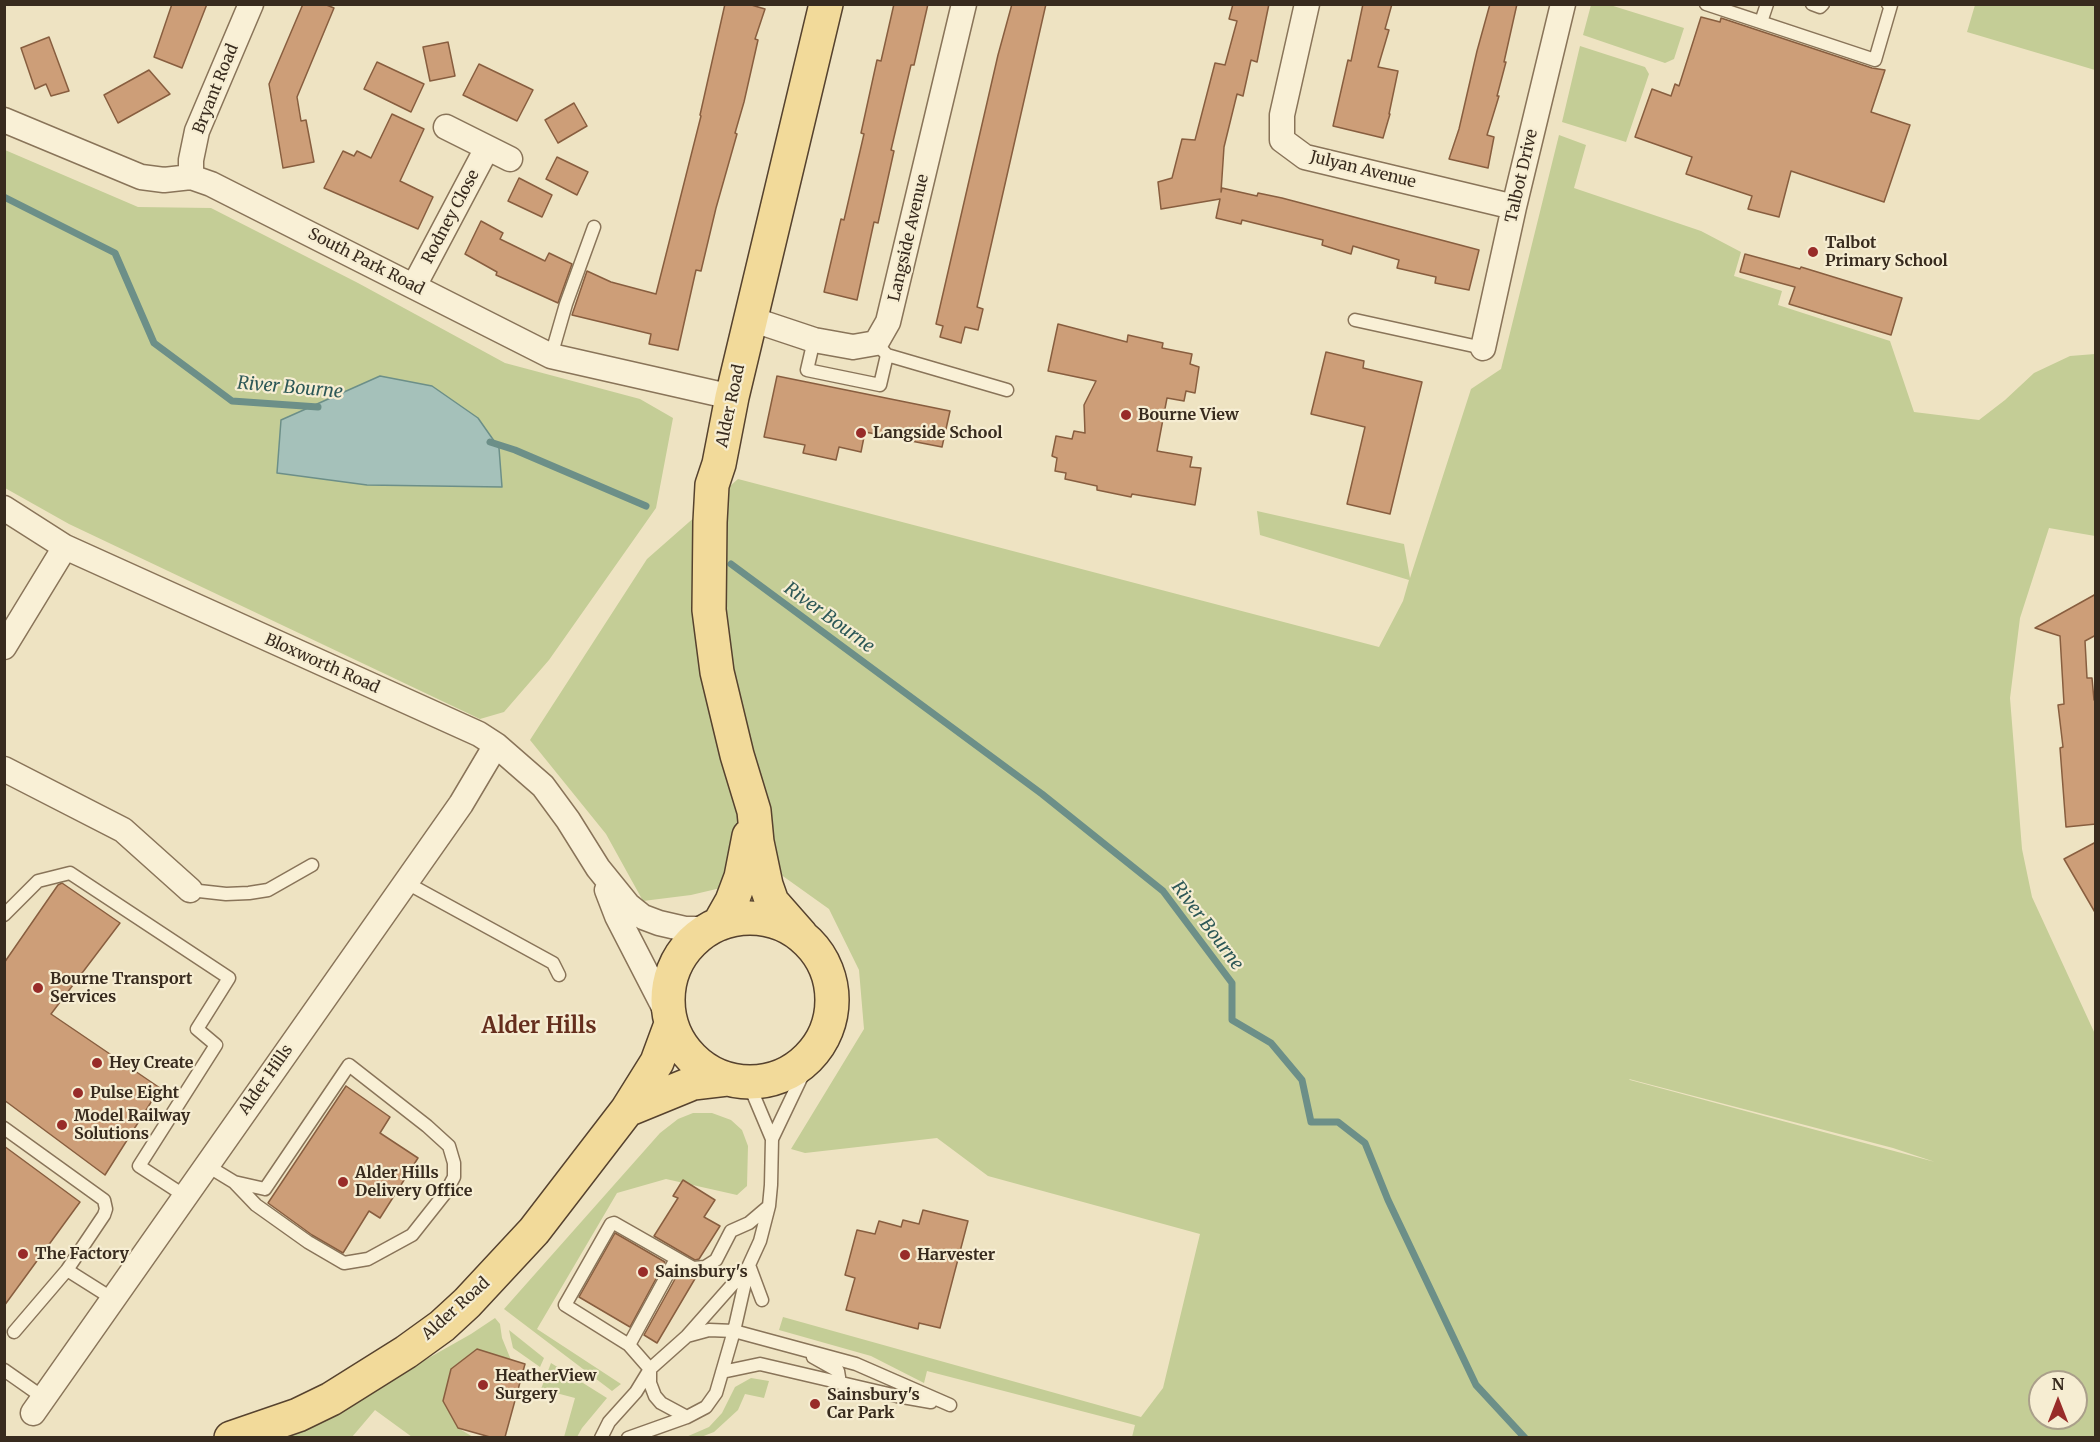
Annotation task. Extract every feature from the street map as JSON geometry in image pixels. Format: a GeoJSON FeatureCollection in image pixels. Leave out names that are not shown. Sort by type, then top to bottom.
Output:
{"type":"FeatureCollection","features":[{"type":"Feature","properties":{"kind":"main road","name":"Alder Road"},"geometry":{"type":"LineString","coordinates":[[801,935],[772,902],[762,872],[754,811],[737,755],[717,672],[709,609],[709,557],[712,485],[719,464],[732,397],[826,4]]}},
{"type":"Feature","properties":{"kind":"main road","name":"Alder Road"},"geometry":{"type":"LineString","coordinates":[[714,926],[732,901],[741,877],[754,811]]}},
{"type":"Feature","properties":{"kind":"main road"},"geometry":{"type":"LineString","coordinates":[[627,1110],[693,1083],[770,1080],[786,1074],[814,1052],[830,1020],[832,989],[830,979],[821,959],[801,935],[780,923],[762,919],[744,918],[714,926],[686,947],[675,966],[669,988],[670,1021],[677,1038],[690,1056],[704,1068],[737,1080]]}},
{"type":"Feature","properties":{"kind":"main road","name":"Alder Road"},"geometry":{"type":"LineString","coordinates":[[231,1437],[298,1415],[331,1399],[406,1352],[442,1326],[467,1303],[534,1231],[627,1110],[657,1062],[670,1021]]}},
{"type":"Feature","properties":{"kind":"street","name":"Bryant Road"},"geometry":{"type":"LineString","coordinates":[[191,177],[191,160],[197,131],[251,4]]}},
{"type":"Feature","properties":{"kind":"street","name":"Langside Avenue"},"geometry":{"type":"LineString","coordinates":[[882,349],[964,4]]}},
{"type":"Feature","properties":{"kind":"street","name":"Julyan Avenue"},"geometry":{"type":"LineString","coordinates":[[1307,4],[1282,115],[1281,140],[1305,157],[1514,207]]}},
{"type":"Feature","properties":{"kind":"street","name":"Talbot Drive"},"geometry":{"type":"LineString","coordinates":[[1483,348],[1563,4]]}},
{"type":"Feature","properties":{"kind":"street","name":"South Park Road"},"geometry":{"type":"LineString","coordinates":[[4,120],[141,177],[164,180],[191,177],[211,184],[552,356],[732,397]]}},
{"type":"Feature","properties":{"kind":"street"},"geometry":{"type":"LineString","coordinates":[[446,127],[510,159]]}},
{"type":"Feature","properties":{"kind":"street","name":"Rodney Close"},"geometry":{"type":"LineString","coordinates":[[414,286],[487,148]]}},
{"type":"Feature","properties":{"kind":"street"},"geometry":{"type":"LineString","coordinates":[[751,319],[814,339],[853,347],[882,349]]}},
{"type":"Feature","properties":{"kind":"street","name":"Bloxworth Road"},"geometry":{"type":"LineString","coordinates":[[4,508],[65,547],[479,734],[496,745],[543,786],[568,820],[598,868],[628,905],[643,917],[659,923],[685,929],[714,926]]}},
{"type":"Feature","properties":{"kind":"street"},"geometry":{"type":"LineString","coordinates":[[4,647],[65,547]]}},
{"type":"Feature","properties":{"kind":"street","name":"Alder Hills"},"geometry":{"type":"LineString","coordinates":[[39,1405],[461,804],[496,745]]}},
{"type":"Feature","properties":{"kind":"street"},"geometry":{"type":"LineString","coordinates":[[4,769],[123,831],[190,890]]}},
{"type":"Feature","properties":{"kind":"street","name":"Bloxworth Road"},"geometry":{"type":"LineString","coordinates":[[598,868],[617,916],[670,1021]]}},
{"type":"Feature","properties":{"kind":"lane"},"geometry":{"type":"LineString","coordinates":[[1706,4],[1875,60],[1891,5],[1888,4]]}},
{"type":"Feature","properties":{"kind":"lane"},"geometry":{"type":"LineString","coordinates":[[1761,22],[1767,4]]}},
{"type":"Feature","properties":{"kind":"lane"},"geometry":{"type":"LineString","coordinates":[[1812,4],[1820,7],[1823,4]]}},
{"type":"Feature","properties":{"kind":"lane"},"geometry":{"type":"LineString","coordinates":[[552,356],[566,304],[594,227]]}},
{"type":"Feature","properties":{"kind":"lane"},"geometry":{"type":"LineString","coordinates":[[1355,320],[1483,348]]}},
{"type":"Feature","properties":{"kind":"lane"},"geometry":{"type":"LineString","coordinates":[[814,339],[807,370],[880,385],[882,349],[1007,390]]}},
{"type":"Feature","properties":{"kind":"lane"},"geometry":{"type":"LineString","coordinates":[[190,890],[226,894],[268,890],[312,865]]}},
{"type":"Feature","properties":{"kind":"lane"},"geometry":{"type":"LineString","coordinates":[[4,915],[39,881],[70,873],[229,978],[197,1029],[216,1045],[139,1166],[185,1196]]}},
{"type":"Feature","properties":{"kind":"lane"},"geometry":{"type":"LineString","coordinates":[[405,882],[553,963],[559,975]]}},
{"type":"Feature","properties":{"kind":"lane"},"geometry":{"type":"LineString","coordinates":[[628,1437],[687,1417],[706,1407],[716,1393],[734,1331],[749,1265],[760,1241],[769,1206],[772,1139],[814,1052]]}},
{"type":"Feature","properties":{"kind":"lane"},"geometry":{"type":"LineString","coordinates":[[206,1165],[234,1182],[256,1205],[308,1242],[344,1263],[368,1259],[412,1235],[446,1192],[454,1177],[454,1163],[449,1146],[349,1065],[265,1189],[234,1182]]}},
{"type":"Feature","properties":{"kind":"lane"},"geometry":{"type":"LineString","coordinates":[[737,1080],[772,1139]]}},
{"type":"Feature","properties":{"kind":"lane"},"geometry":{"type":"LineString","coordinates":[[4,1128],[104,1200],[106,1209],[67,1270],[14,1332]]}},
{"type":"Feature","properties":{"kind":"lane"},"geometry":{"type":"LineString","coordinates":[[687,1417],[661,1403],[655,1396],[650,1383],[650,1369],[629,1345],[566,1307],[565,1303],[613,1223],[693,1268],[705,1267],[716,1260],[731,1231],[749,1223],[769,1206]]}},
{"type":"Feature","properties":{"kind":"lane"},"geometry":{"type":"LineString","coordinates":[[629,1345],[676,1259]]}},
{"type":"Feature","properties":{"kind":"lane"},"geometry":{"type":"LineString","coordinates":[[749,1265],[762,1300]]}},
{"type":"Feature","properties":{"kind":"lane"},"geometry":{"type":"LineString","coordinates":[[601,1437],[609,1422],[636,1392],[650,1369],[687,1336],[749,1265]]}},
{"type":"Feature","properties":{"kind":"lane"},"geometry":{"type":"LineString","coordinates":[[67,1270],[113,1299]]}},
{"type":"Feature","properties":{"kind":"lane"},"geometry":{"type":"LineString","coordinates":[[687,1336],[709,1330],[734,1331],[856,1364],[950,1405],[760,1364],[722,1372]]}},
{"type":"Feature","properties":{"kind":"lane"},"geometry":{"type":"LineString","coordinates":[[796,1348],[838,1371],[840,1383]]}},
{"type":"Feature","properties":{"kind":"lane"},"geometry":{"type":"LineString","coordinates":[[4,1370],[39,1405]]}},
{"type":"Feature","properties":{"kind":"green space"},"geometry":{"type":"Polygon","coordinates":[[[1591,5],[1610,5],[1684,28],[1674,59],[1665,63],[1583,35],[1591,5]]]}},
{"type":"Feature","properties":{"kind":"green space"},"geometry":{"type":"Polygon","coordinates":[[[1975,5],[2095,5],[2095,70],[1967,32],[1975,5]]]}},
{"type":"Feature","properties":{"kind":"green space"},"geometry":{"type":"Polygon","coordinates":[[[1580,46],[1645,67],[1649,74],[1626,142],[1562,122],[1580,46]]]}},
{"type":"Feature","properties":{"kind":"green space"},"geometry":{"type":"Polygon","coordinates":[[[1559,135],[1586,145],[1574,188],[1701,231],[1741,252],[1734,276],[1782,291],[1778,305],[1890,341],[1914,412],[1979,420],[2034,373],[2070,356],[2095,354],[2095,536],[2049,528],[2020,618],[2010,698],[2022,849],[2032,897],[2095,1034],[2095,1437],[1132,1437],[1135,1425],[927,1371],[924,1383],[871,1356],[779,1330],[783,1317],[1141,1417],[1163,1388],[1200,1234],[988,1176],[937,1138],[805,1153],[791,1149],[864,1029],[859,970],[829,909],[780,874],[691,895],[643,901],[606,834],[530,740],[647,559],[738,479],[1379,647],[1403,601],[1409,580],[1260,535],[1257,511],[1404,544],[1410,578],[1471,389],[1501,369],[1559,135]],[[1629,1079],[1935,1162],[1893,1148],[1629,1079]]]}},
{"type":"Feature","properties":{"kind":"green space"},"geometry":{"type":"Polygon","coordinates":[[[5,150],[138,207],[211,208],[358,283],[505,363],[640,399],[673,418],[656,508],[549,660],[504,712],[480,719],[69,524],[5,488],[5,150]],[[281,420],[277,473],[367,485],[502,486],[281,420]]]}},
{"type":"Feature","properties":{"kind":"green space"},"geometry":{"type":"Polygon","coordinates":[[[693,1113],[712,1113],[731,1120],[742,1130],[748,1146],[747,1186],[737,1195],[666,1179],[617,1193],[537,1329],[621,1384],[612,1391],[504,1309],[660,1133],[678,1119],[693,1113]]]}},
{"type":"Feature","properties":{"kind":"green space"},"geometry":{"type":"Polygon","coordinates":[[[495,1318],[500,1324],[502,1338],[511,1360],[477,1349],[451,1369],[443,1401],[458,1428],[473,1437],[412,1437],[375,1410],[352,1437],[285,1438],[471,1334],[495,1318]]]}},
{"type":"Feature","properties":{"kind":"green space"},"geometry":{"type":"Polygon","coordinates":[[[509,1330],[544,1358],[540,1367],[513,1348],[509,1330]]]}},
{"type":"Feature","properties":{"kind":"green space"},"geometry":{"type":"Polygon","coordinates":[[[551,1363],[607,1398],[577,1437],[564,1437],[575,1398],[541,1389],[551,1363]]]}},
{"type":"Feature","properties":{"kind":"green space"},"geometry":{"type":"Polygon","coordinates":[[[751,1378],[769,1381],[764,1398],[745,1394],[738,1410],[714,1432],[701,1437],[686,1437],[709,1427],[722,1413],[735,1387],[751,1378]]]}},
{"type":"Feature","properties":{"kind":"water"},"geometry":{"type":"Polygon","coordinates":[[[380,376],[432,386],[478,418],[499,448],[502,487],[367,485],[277,473],[281,420],[380,376]]]}},
{"type":"Feature","properties":{"kind":"building"},"geometry":{"type":"Polygon","coordinates":[[[172,4],[207,4],[182,68],[154,57],[172,4]]]}},
{"type":"Feature","properties":{"kind":"building"},"geometry":{"type":"Polygon","coordinates":[[[303,4],[324,4],[334,8],[297,97],[301,121],[306,120],[314,162],[283,168],[269,84],[303,4]]]}},
{"type":"Feature","properties":{"kind":"building"},"geometry":{"type":"Polygon","coordinates":[[[725,4],[748,4],[765,9],[755,39],[758,40],[735,133],[737,134],[701,271],[696,270],[678,350],[649,344],[651,334],[572,315],[587,271],[611,282],[656,294],[701,116],[725,4]]]}},
{"type":"Feature","properties":{"kind":"building"},"geometry":{"type":"Polygon","coordinates":[[[894,4],[928,4],[891,150],[894,151],[878,223],[874,222],[857,300],[824,292],[864,134],[861,133],[877,60],[881,61],[894,4]]]}},
{"type":"Feature","properties":{"kind":"building"},"geometry":{"type":"Polygon","coordinates":[[[1012,4],[1046,4],[977,307],[983,309],[978,330],[965,327],[961,343],[940,337],[943,326],[936,324],[998,55],[1012,4]]]}},
{"type":"Feature","properties":{"kind":"building"},"geometry":{"type":"Polygon","coordinates":[[[1233,4],[1269,4],[1257,62],[1251,60],[1243,96],[1237,94],[1224,147],[1221,192],[1222,188],[1257,196],[1258,193],[1282,198],[1479,250],[1469,290],[1435,283],[1436,277],[1397,268],[1399,260],[1353,246],[1351,254],[1322,245],[1323,240],[1242,220],[1241,224],[1216,218],[1220,199],[1161,209],[1158,182],[1172,178],[1182,139],[1195,140],[1215,63],[1225,65],[1237,21],[1229,19],[1233,4]]]}},
{"type":"Feature","properties":{"kind":"building"},"geometry":{"type":"Polygon","coordinates":[[[1363,4],[1392,4],[1385,29],[1389,30],[1378,67],[1398,71],[1383,138],[1333,126],[1348,60],[1351,61],[1363,4]]]}},
{"type":"Feature","properties":{"kind":"building"},"geometry":{"type":"Polygon","coordinates":[[[1490,4],[1517,4],[1497,96],[1499,96],[1487,135],[1494,137],[1488,168],[1449,159],[1459,129],[1490,4]]]}},
{"type":"Feature","properties":{"kind":"building","name":"Talbot Primary School"},"geometry":{"type":"Polygon","coordinates":[[[1701,17],[1720,22],[1721,18],[1872,68],[1885,70],[1871,112],[1910,125],[1884,202],[1791,171],[1779,217],[1748,209],[1752,196],[1686,174],[1692,157],[1635,137],[1652,89],[1671,96],[1675,84],[1679,86],[1701,17]]]}},
{"type":"Feature","properties":{"kind":"building"},"geometry":{"type":"Polygon","coordinates":[[[49,37],[69,91],[51,96],[46,84],[35,89],[21,48],[49,37]]]}},
{"type":"Feature","properties":{"kind":"building"},"geometry":{"type":"Polygon","coordinates":[[[448,42],[455,76],[430,81],[423,47],[448,42]]]}},
{"type":"Feature","properties":{"kind":"building"},"geometry":{"type":"Polygon","coordinates":[[[377,62],[424,84],[411,112],[364,89],[377,62]]]}},
{"type":"Feature","properties":{"kind":"building"},"geometry":{"type":"Polygon","coordinates":[[[479,64],[533,90],[517,121],[463,95],[479,64]]]}},
{"type":"Feature","properties":{"kind":"building"},"geometry":{"type":"Polygon","coordinates":[[[149,70],[170,94],[118,123],[104,95],[149,70]]]}},
{"type":"Feature","properties":{"kind":"building"},"geometry":{"type":"Polygon","coordinates":[[[574,103],[587,126],[558,143],[545,120],[574,103]]]}},
{"type":"Feature","properties":{"kind":"building"},"geometry":{"type":"Polygon","coordinates":[[[392,114],[424,129],[400,181],[433,197],[418,229],[324,188],[343,151],[354,156],[357,151],[371,158],[392,114]]]}},
{"type":"Feature","properties":{"kind":"building"},"geometry":{"type":"Polygon","coordinates":[[[557,157],[588,172],[577,195],[546,179],[557,157]]]}},
{"type":"Feature","properties":{"kind":"building"},"geometry":{"type":"Polygon","coordinates":[[[519,178],[552,195],[542,217],[508,201],[519,178]]]}},
{"type":"Feature","properties":{"kind":"building"},"geometry":{"type":"Polygon","coordinates":[[[481,221],[503,233],[500,239],[545,261],[549,253],[572,264],[558,303],[496,275],[497,272],[465,254],[481,221]]]}},
{"type":"Feature","properties":{"kind":"building"},"geometry":{"type":"Polygon","coordinates":[[[1745,254],[1800,269],[1801,267],[1902,298],[1891,335],[1789,304],[1795,287],[1740,272],[1745,254]]]}},
{"type":"Feature","properties":{"kind":"building","name":"Bourne View"},"geometry":{"type":"Polygon","coordinates":[[[1058,324],[1127,342],[1128,335],[1163,343],[1162,348],[1192,354],[1190,364],[1199,367],[1195,393],[1186,391],[1184,401],[1167,398],[1157,451],[1192,457],[1190,467],[1201,468],[1195,505],[1097,490],[1097,486],[1065,479],[1066,473],[1055,471],[1057,458],[1052,456],[1056,436],[1072,439],[1074,431],[1085,433],[1084,405],[1096,381],[1048,371],[1058,324]]]}},
{"type":"Feature","properties":{"kind":"building"},"geometry":{"type":"Polygon","coordinates":[[[1326,352],[1364,361],[1363,368],[1422,382],[1390,514],[1347,504],[1365,427],[1311,414],[1326,352]]]}},
{"type":"Feature","properties":{"kind":"building","name":"Langside School"},"geometry":{"type":"Polygon","coordinates":[[[777,376],[950,411],[942,447],[865,432],[861,452],[839,447],[836,460],[803,453],[805,445],[764,437],[777,376]]]}},
{"type":"Feature","properties":{"kind":"building"},"geometry":{"type":"Polygon","coordinates":[[[2096,594],[2096,635],[2085,641],[2087,678],[2092,678],[2094,700],[2096,700],[2096,824],[2066,827],[2060,748],[2063,747],[2058,705],[2064,704],[2060,636],[2035,628],[2096,594]]]}},
{"type":"Feature","properties":{"kind":"building"},"geometry":{"type":"Polygon","coordinates":[[[2096,842],[2096,914],[2064,859],[2096,842]]]}},
{"type":"Feature","properties":{"kind":"building"},"geometry":{"type":"Polygon","coordinates":[[[62,883],[120,923],[51,1014],[160,1088],[105,1175],[4,1100],[4,963],[58,885],[62,883]]]}},
{"type":"Feature","properties":{"kind":"building","name":"Alder Hills Delivery Office"},"geometry":{"type":"Polygon","coordinates":[[[346,1086],[390,1117],[380,1133],[418,1158],[380,1218],[369,1211],[343,1253],[312,1235],[268,1203],[346,1086]]]}},
{"type":"Feature","properties":{"kind":"building","name":"The Factory"},"geometry":{"type":"Polygon","coordinates":[[[4,1146],[80,1202],[4,1306],[4,1146]]]}},
{"type":"Feature","properties":{"kind":"building"},"geometry":{"type":"Polygon","coordinates":[[[683,1180],[715,1200],[704,1217],[720,1226],[699,1259],[695,1260],[654,1236],[678,1198],[673,1196],[683,1180]]]}},
{"type":"Feature","properties":{"kind":"building","name":"Harvester"},"geometry":{"type":"Polygon","coordinates":[[[923,1210],[968,1221],[940,1328],[919,1323],[918,1329],[846,1310],[855,1278],[845,1275],[857,1230],[875,1234],[879,1221],[901,1227],[903,1220],[919,1224],[923,1210]]]}},
{"type":"Feature","properties":{"kind":"building"},"geometry":{"type":"Polygon","coordinates":[[[615,1233],[665,1262],[630,1327],[579,1297],[615,1233]]]}},
{"type":"Feature","properties":{"kind":"building"},"geometry":{"type":"Polygon","coordinates":[[[680,1270],[696,1277],[657,1343],[644,1335],[680,1270]]]}},
{"type":"Feature","properties":{"kind":"building","name":"HeatherView Surgery"},"geometry":{"type":"Polygon","coordinates":[[[477,1349],[525,1364],[505,1437],[490,1437],[458,1428],[443,1401],[451,1369],[477,1349]]]}},
{"type":"Feature","properties":{"kind":"waterway","name":"River Bourne"},"geometry":{"type":"LineString","coordinates":[[4,197],[115,253],[154,343],[232,401],[318,407]]}},
{"type":"Feature","properties":{"kind":"waterway","name":"River Bourne"},"geometry":{"type":"LineString","coordinates":[[490,442],[515,450],[646,506]]}},
{"type":"Feature","properties":{"kind":"waterway","name":"River Bourne"},"geometry":{"type":"LineString","coordinates":[[731,564],[1042,794],[1163,891],[1232,983],[1232,1020],[1271,1043],[1302,1080],[1311,1122],[1338,1122],[1365,1143],[1388,1200],[1476,1385],[1525,1438]]}},
{"type":"Feature","properties":{"kind":"place","name":"Talbot Primary School"},"geometry":{"type":"Point","coordinates":[1813,252]}},
{"type":"Feature","properties":{"kind":"place","name":"Bourne View"},"geometry":{"type":"Point","coordinates":[1126,415]}},
{"type":"Feature","properties":{"kind":"place","name":"Langside School"},"geometry":{"type":"Point","coordinates":[861,433]}},
{"type":"Feature","properties":{"kind":"place","name":"Bourne Transport Services"},"geometry":{"type":"Point","coordinates":[38,988]}},
{"type":"Feature","properties":{"kind":"place","name":"Hey Create"},"geometry":{"type":"Point","coordinates":[97,1063]}},
{"type":"Feature","properties":{"kind":"place","name":"Pulse Eight"},"geometry":{"type":"Point","coordinates":[78,1093]}},
{"type":"Feature","properties":{"kind":"place","name":"Model Railway Solutions"},"geometry":{"type":"Point","coordinates":[62,1125]}},
{"type":"Feature","properties":{"kind":"place","name":"Alder Hills Delivery Office"},"geometry":{"type":"Point","coordinates":[343,1182]}},
{"type":"Feature","properties":{"kind":"place","name":"The Factory"},"geometry":{"type":"Point","coordinates":[23,1254]}},
{"type":"Feature","properties":{"kind":"place","name":"Harvester"},"geometry":{"type":"Point","coordinates":[905,1255]}},
{"type":"Feature","properties":{"kind":"place","name":"Sainsbury's"},"geometry":{"type":"Point","coordinates":[643,1272]}},
{"type":"Feature","properties":{"kind":"place","name":"HeatherView Surgery"},"geometry":{"type":"Point","coordinates":[483,1385]}},
{"type":"Feature","properties":{"kind":"place","name":"Sainsbury's Car Park"},"geometry":{"type":"Point","coordinates":[815,1404]}},
{"type":"Feature","properties":{"kind":"district","name":"Alder Hills"},"geometry":{"type":"Point","coordinates":[539,1027]}}]}
